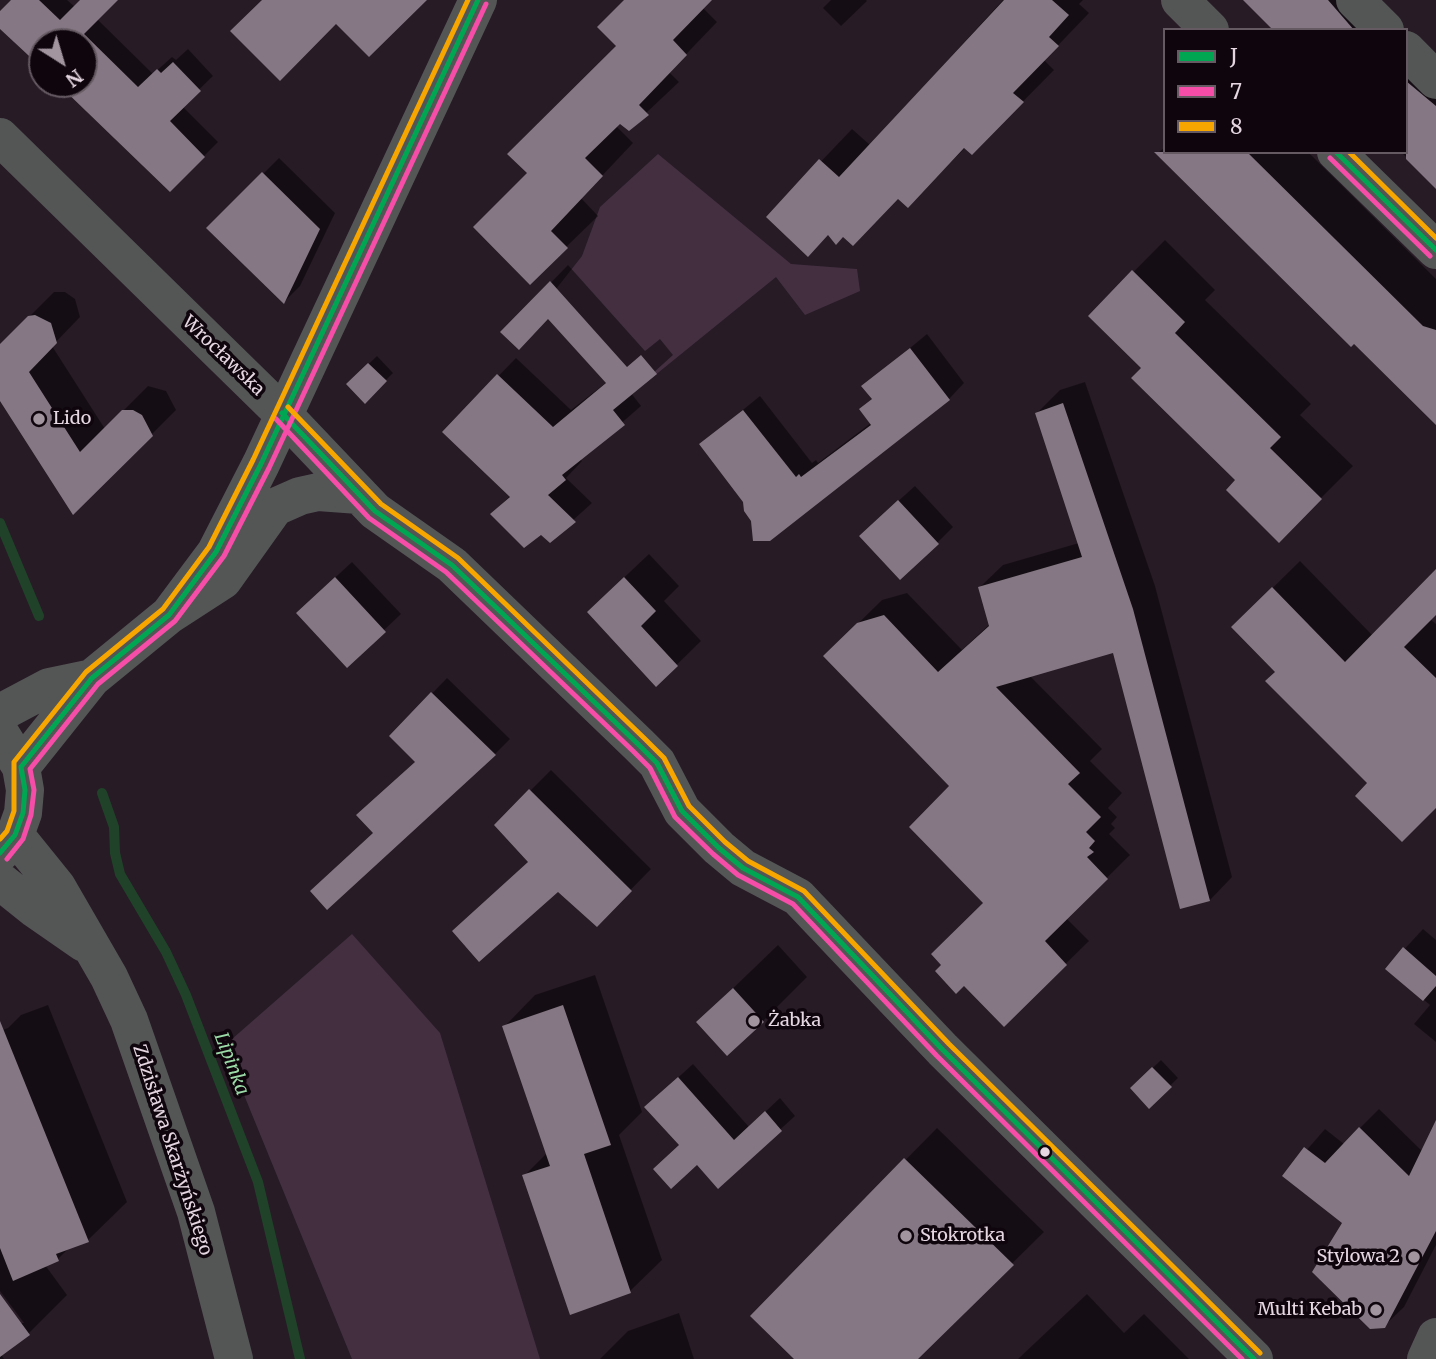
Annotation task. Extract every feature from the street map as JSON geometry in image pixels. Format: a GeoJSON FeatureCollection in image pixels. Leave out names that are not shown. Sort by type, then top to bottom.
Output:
{"type":"FeatureCollection","features":[{"type":"Feature","properties":{"kind":"street"},"geometry":{"type":"LineString","coordinates":[[169,615],[216,552],[261,464],[282,413],[478,0]]}},
{"type":"Feature","properties":{"kind":"street"},"geometry":{"type":"LineString","coordinates":[[1355,0],[1383,28]]}},
{"type":"Feature","properties":{"kind":"street"},"geometry":{"type":"LineString","coordinates":[[1408,52],[1436,80]]}},
{"type":"Feature","properties":{"kind":"street","name":"Wrocławska"},"geometry":{"type":"LineString","coordinates":[[0,137],[282,413],[359,495],[393,526],[452,565],[645,750],[663,773],[682,811],[719,848],[743,868],[798,897],[943,1050],[1254,1359]]}},
{"type":"Feature","properties":{"kind":"street"},"geometry":{"type":"LineString","coordinates":[[1338,154],[1436,250]]}},
{"type":"Feature","properties":{"kind":"street"},"geometry":{"type":"LineString","coordinates":[[21,767],[92,678],[169,615],[223,580],[275,507],[300,496],[318,492],[359,495]]}},
{"type":"Feature","properties":{"kind":"street"},"geometry":{"type":"LineString","coordinates":[[0,713],[49,687],[92,678]]}},
{"type":"Feature","properties":{"kind":"street"},"geometry":{"type":"LineString","coordinates":[[0,733],[21,767],[25,790],[23,813],[7,844]]}},
{"type":"Feature","properties":{"kind":"street","name":"Zdzisława Skarżyńskiego"},"geometry":{"type":"LineString","coordinates":[[7,844],[57,887],[129,1020],[196,1212],[234,1359]]}},
{"type":"Feature","properties":{"kind":"street","name":"Zdzisława Skarżyńskiego"},"geometry":{"type":"LineString","coordinates":[[0,881],[92,948]]}},
{"type":"Feature","properties":{"kind":"street"},"geometry":{"type":"LineString","coordinates":[[1426,1359],[1436,1337]]}},
{"type":"Feature","properties":{"kind":"shaded area"},"geometry":{"type":"Polygon","coordinates":[[[658,154],[791,264],[857,269],[860,291],[805,315],[776,277],[643,385],[556,289],[582,256],[600,207],[658,154]]]}},
{"type":"Feature","properties":{"kind":"shaded area"},"geometry":{"type":"Polygon","coordinates":[[[352,934],[440,1033],[540,1359],[352,1359],[224,1046],[352,934]]]}},
{"type":"Feature","properties":{"kind":"building"},"geometry":{"type":"Polygon","coordinates":[[[11,0],[39,0],[60,20],[80,0],[118,0],[90,28],[28,28],[28,55],[0,29],[0,11],[11,0]]]}},
{"type":"Feature","properties":{"kind":"building"},"geometry":{"type":"Polygon","coordinates":[[[262,0],[427,0],[369,57],[336,24],[280,81],[230,31],[262,0]]]}},
{"type":"Feature","properties":{"kind":"building"},"geometry":{"type":"Polygon","coordinates":[[[624,0],[712,0],[673,40],[687,55],[639,105],[649,115],[629,131],[620,124],[585,158],[603,176],[551,231],[568,248],[530,285],[473,227],[527,173],[507,154],[616,46],[597,27],[624,0]]]}},
{"type":"Feature","properties":{"kind":"building"},"geometry":{"type":"Polygon","coordinates":[[[1004,0],[1052,0],[1069,15],[1049,37],[1059,46],[1013,93],[1024,102],[972,155],[964,148],[908,208],[898,199],[853,246],[843,237],[836,245],[828,235],[808,257],[766,217],[819,159],[839,177],[1004,0]]]}},
{"type":"Feature","properties":{"kind":"building"},"geometry":{"type":"Polygon","coordinates":[[[1243,0],[1328,0],[1352,28],[1271,28],[1243,0]]]}},
{"type":"Feature","properties":{"kind":"building"},"geometry":{"type":"Polygon","coordinates":[[[98,48],[138,87],[157,69],[161,73],[173,62],[201,91],[170,121],[205,157],[170,192],[73,98],[98,98],[98,48]]]}},
{"type":"Feature","properties":{"kind":"building"},"geometry":{"type":"Polygon","coordinates":[[[1408,83],[1436,106],[1436,189],[1406,159],[1408,83]]]}},
{"type":"Feature","properties":{"kind":"building"},"geometry":{"type":"Polygon","coordinates":[[[1154,152],[1249,154],[1423,326],[1436,330],[1436,425],[1354,344],[1351,347],[1154,152]]]}},
{"type":"Feature","properties":{"kind":"building"},"geometry":{"type":"Polygon","coordinates":[[[262,172],[320,229],[284,304],[206,228],[262,172]]]}},
{"type":"Feature","properties":{"kind":"building"},"geometry":{"type":"Polygon","coordinates":[[[1132,270],[1185,322],[1175,333],[1281,437],[1270,448],[1322,499],[1279,543],[1226,490],[1235,480],[1131,378],[1141,368],[1088,316],[1132,270]]]}},
{"type":"Feature","properties":{"kind":"building"},"geometry":{"type":"Polygon","coordinates":[[[550,281],[627,367],[641,355],[657,374],[613,410],[625,425],[562,475],[566,480],[548,495],[576,522],[550,543],[541,535],[524,548],[490,514],[510,497],[442,432],[497,374],[553,427],[606,383],[548,319],[519,350],[500,332],[550,281]]]}},
{"type":"Feature","properties":{"kind":"building"},"geometry":{"type":"Polygon","coordinates":[[[35,315],[51,323],[57,343],[29,372],[80,452],[122,410],[133,410],[142,415],[153,436],[73,515],[0,401],[0,344],[28,316],[35,315]]]}},
{"type":"Feature","properties":{"kind":"building"},"geometry":{"type":"Polygon","coordinates":[[[910,348],[950,400],[770,541],[753,541],[751,521],[744,511],[743,502],[699,444],[743,410],[796,477],[799,474],[801,477],[871,425],[859,409],[872,399],[861,386],[910,348]]]}},
{"type":"Feature","properties":{"kind":"building"},"geometry":{"type":"Polygon","coordinates":[[[368,363],[387,381],[365,404],[346,384],[368,363]]]}},
{"type":"Feature","properties":{"kind":"building"},"geometry":{"type":"Polygon","coordinates":[[[1063,403],[1133,609],[1210,901],[1180,909],[1113,653],[996,687],[1080,773],[1068,784],[1101,817],[1086,832],[1095,841],[1089,848],[1094,852],[1087,857],[1108,879],[1045,941],[1067,965],[1004,1027],[964,986],[956,994],[935,971],[941,965],[931,954],[983,903],[909,827],[949,786],[823,656],[857,623],[884,615],[938,672],[989,626],[978,587],[1082,557],[1035,413],[1063,403]]]}},
{"type":"Feature","properties":{"kind":"building"},"geometry":{"type":"Polygon","coordinates":[[[898,500],[939,544],[900,580],[859,536],[898,500]]]}},
{"type":"Feature","properties":{"kind":"building"},"geometry":{"type":"Polygon","coordinates":[[[1436,569],[1436,615],[1404,647],[1436,678],[1436,808],[1402,842],[1355,796],[1367,783],[1265,681],[1275,672],[1231,627],[1272,587],[1345,662],[1436,569]]]}},
{"type":"Feature","properties":{"kind":"building"},"geometry":{"type":"Polygon","coordinates":[[[335,577],[386,632],[347,668],[296,613],[335,577]]]}},
{"type":"Feature","properties":{"kind":"building"},"geometry":{"type":"Polygon","coordinates":[[[624,577],[656,611],[641,626],[678,666],[656,687],[587,612],[624,577]]]}},
{"type":"Feature","properties":{"kind":"building"},"geometry":{"type":"Polygon","coordinates":[[[431,692],[496,755],[327,910],[310,891],[373,833],[356,815],[415,762],[389,736],[431,692]]]}},
{"type":"Feature","properties":{"kind":"building"},"geometry":{"type":"Polygon","coordinates":[[[529,789],[632,891],[597,927],[558,892],[479,962],[452,931],[528,862],[494,825],[529,789]]]}},
{"type":"Feature","properties":{"kind":"building"},"geometry":{"type":"Polygon","coordinates":[[[1403,947],[1436,976],[1436,986],[1423,1001],[1385,969],[1403,947]]]}},
{"type":"Feature","properties":{"kind":"building"},"geometry":{"type":"Polygon","coordinates":[[[733,988],[764,1022],[727,1056],[696,1022],[733,988]]]}},
{"type":"Feature","properties":{"kind":"building"},"geometry":{"type":"Polygon","coordinates":[[[563,1005],[611,1145],[584,1154],[631,1293],[570,1315],[522,1175],[550,1166],[502,1026],[563,1005]]]}},
{"type":"Feature","properties":{"kind":"building"},"geometry":{"type":"Polygon","coordinates":[[[0,1021],[89,1242],[56,1254],[59,1261],[13,1281],[0,1248],[0,1021]]]}},
{"type":"Feature","properties":{"kind":"building"},"geometry":{"type":"Polygon","coordinates":[[[1152,1067],[1172,1087],[1149,1109],[1130,1088],[1152,1067]]]}},
{"type":"Feature","properties":{"kind":"building"},"geometry":{"type":"Polygon","coordinates":[[[678,1077],[734,1140],[765,1111],[782,1131],[718,1189],[697,1165],[671,1189],[653,1169],[679,1145],[644,1107],[678,1077]]]}},
{"type":"Feature","properties":{"kind":"building"},"geometry":{"type":"Polygon","coordinates":[[[1436,1120],[1436,1231],[1385,1328],[1370,1329],[1312,1272],[1342,1223],[1282,1176],[1304,1147],[1325,1163],[1359,1127],[1409,1176],[1436,1120]]]}},
{"type":"Feature","properties":{"kind":"building","name":"Stokrotka"},"geometry":{"type":"Polygon","coordinates":[[[904,1158],[1014,1265],[918,1359],[794,1359],[750,1316],[904,1158]]]}},
{"type":"Feature","properties":{"kind":"building"},"geometry":{"type":"Polygon","coordinates":[[[0,1294],[30,1335],[0,1357],[0,1294]]]}},
{"type":"Feature","properties":{"kind":"waterway","name":"Lipinka"},"geometry":{"type":"LineString","coordinates":[[0,523],[39,616]]}},
{"type":"Feature","properties":{"kind":"waterway","name":"Lipinka"},"geometry":{"type":"LineString","coordinates":[[102,793],[114,827],[115,853],[120,874],[166,952],[186,995],[258,1182],[300,1359]]}},
{"type":"Feature","properties":{"kind":"transit line","name":"8"},"geometry":{"type":"LineString","coordinates":[[0,839],[7,831],[14,811],[14,762],[86,672],[163,609],[209,547],[253,460],[468,0]]}},
{"type":"Feature","properties":{"kind":"transit line","name":"J"},"geometry":{"type":"LineString","coordinates":[[21,767],[92,678],[169,615],[216,552],[261,464],[478,0]]}},
{"type":"Feature","properties":{"kind":"transit line","name":"7"},"geometry":{"type":"LineString","coordinates":[[7,859],[23,839],[31,815],[34,790],[30,769],[98,684],[175,621],[224,556],[269,468],[486,4]]}},
{"type":"Feature","properties":{"kind":"transit line","name":"J"},"geometry":{"type":"LineString","coordinates":[[1338,154],[1436,250]]}},
{"type":"Feature","properties":{"kind":"transit line","name":"8"},"geometry":{"type":"LineString","coordinates":[[1351,154],[1436,238]]}},
{"type":"Feature","properties":{"kind":"transit line","name":"7"},"geometry":{"type":"LineString","coordinates":[[1330,158],[1430,256]]}},
{"type":"Feature","properties":{"kind":"transit line","name":"8"},"geometry":{"type":"LineString","coordinates":[[288,407],[381,504],[458,558],[645,739],[664,758],[689,806],[725,842],[748,861],[804,891],[949,1044],[1260,1353]]}},
{"type":"Feature","properties":{"kind":"transit line","name":"J"},"geometry":{"type":"LineString","coordinates":[[282,413],[375,511],[452,565],[639,745],[657,763],[682,811],[719,848],[743,868],[798,897],[943,1050],[1254,1359]]}},
{"type":"Feature","properties":{"kind":"transit line","name":"7"},"geometry":{"type":"LineString","coordinates":[[276,419],[369,518],[446,572],[633,751],[650,768],[675,817],[713,854],[738,875],[793,904],[937,1056],[1242,1359]]}},
{"type":"Feature","properties":{"kind":"transit line","name":"J"},"geometry":{"type":"LineString","coordinates":[[0,853],[15,835],[23,813],[25,790],[21,767]]}},
{"type":"Feature","properties":{"kind":"place","name":"Lido"},"geometry":{"type":"Point","coordinates":[39,419]}},
{"type":"Feature","properties":{"kind":"place","name":"Żabka"},"geometry":{"type":"Point","coordinates":[754,1021]}},
{"type":"Feature","properties":{"kind":"place","name":"Stokrotka"},"geometry":{"type":"Point","coordinates":[906,1236]}},
{"type":"Feature","properties":{"kind":"place","name":"Stylowa 2"},"geometry":{"type":"Point","coordinates":[1414,1257]}},
{"type":"Feature","properties":{"kind":"place","name":"Multi Kebab"},"geometry":{"type":"Point","coordinates":[1376,1310]}}]}
